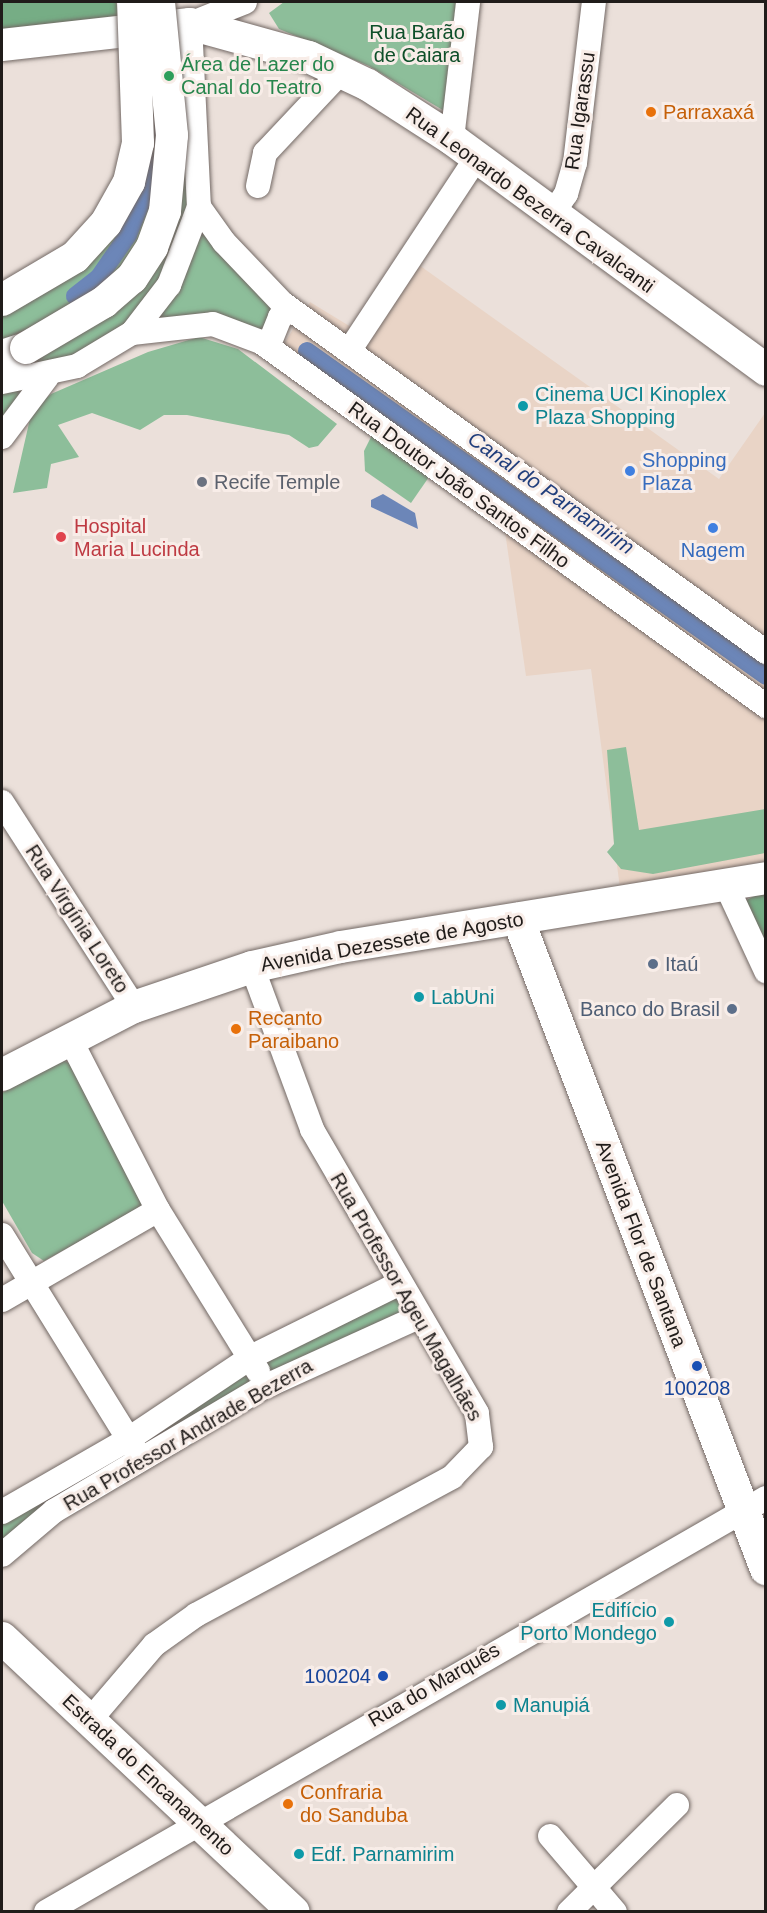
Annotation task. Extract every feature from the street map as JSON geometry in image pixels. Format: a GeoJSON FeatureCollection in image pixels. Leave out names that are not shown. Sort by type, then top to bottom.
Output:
{"type":"FeatureCollection","features":[{"type":"Feature","properties":{"kind":"main road"},"geometry":{"type":"LineString","coordinates":[[2,300],[75,257],[106,223],[129,182],[138,143],[133,2]]}},
{"type":"Feature","properties":{"kind":"main road"},"geometry":{"type":"LineString","coordinates":[[14,352],[104,302],[132,278],[152,247],[165,211],[172,135],[159,2]]}},
{"type":"Feature","properties":{"kind":"main road","name":"Rua Leonardo Bezerra Cavalcanti"},"geometry":{"type":"LineString","coordinates":[[2,45],[190,24],[278,46],[342,71],[464,148],[551,216],[765,370]]}},
{"type":"Feature","properties":{"kind":"main road","name":"Avenida Dezessete de Agosto"},"geometry":{"type":"LineString","coordinates":[[2,1075],[134,1007],[252,967],[518,919],[727,887],[765,878]]}},
{"type":"Feature","properties":{"kind":"main road","name":"Avenida Flor de Santana"},"geometry":{"type":"LineString","coordinates":[[518,919],[754,1503],[765,1569]]}},
{"type":"Feature","properties":{"kind":"main road","name":"Estrada do Encanamento"},"geometry":{"type":"LineString","coordinates":[[2,1638],[294,1911]]}},
{"type":"Feature","properties":{"kind":"street"},"geometry":{"type":"LineString","coordinates":[[2,382],[47,377],[77,366],[132,333],[169,285],[200,207],[190,24],[245,2]]}},
{"type":"Feature","properties":{"kind":"street"},"geometry":{"type":"LineString","coordinates":[[351,348],[464,148],[468,2]]}},
{"type":"Feature","properties":{"kind":"street","name":"Rua Igarassu"},"geometry":{"type":"LineString","coordinates":[[551,216],[573,172],[594,2]]}},
{"type":"Feature","properties":{"kind":"street"},"geometry":{"type":"LineString","coordinates":[[258,186],[265,153],[342,71]]}},
{"type":"Feature","properties":{"kind":"street"},"geometry":{"type":"LineString","coordinates":[[200,207],[241,264],[291,310],[351,348],[765,652]]}},
{"type":"Feature","properties":{"kind":"street"},"geometry":{"type":"LineString","coordinates":[[268,347],[280,317],[291,310]]}},
{"type":"Feature","properties":{"kind":"street","name":"Rua Doutor João Santos Filho"},"geometry":{"type":"LineString","coordinates":[[132,333],[213,324],[240,330],[268,347],[765,706]]}},
{"type":"Feature","properties":{"kind":"street"},"geometry":{"type":"LineString","coordinates":[[2,437],[47,377]]}},
{"type":"Feature","properties":{"kind":"street","name":"Rua Virgínia Loreto"},"geometry":{"type":"LineString","coordinates":[[2,802],[134,1007]]}},
{"type":"Feature","properties":{"kind":"street"},"geometry":{"type":"LineString","coordinates":[[727,887],[765,971]]}},
{"type":"Feature","properties":{"kind":"street","name":"Rua Professor Ageu Magalhães"},"geometry":{"type":"LineString","coordinates":[[90,1720],[134,1663],[162,1639],[452,1477],[480,1447],[477,1413],[398,1284],[312,1129],[252,967]]}},
{"type":"Feature","properties":{"kind":"street"},"geometry":{"type":"LineString","coordinates":[[70,1039],[158,1210],[253,1356],[264,1388]]}},
{"type":"Feature","properties":{"kind":"street"},"geometry":{"type":"LineString","coordinates":[[2,1300],[158,1210]]}},
{"type":"Feature","properties":{"kind":"street"},"geometry":{"type":"LineString","coordinates":[[2,1235],[28,1285],[141,1460]]}},
{"type":"Feature","properties":{"kind":"street","name":"Rua Professor Andrade Bezerra"},"geometry":{"type":"LineString","coordinates":[[2,1512],[127,1440],[253,1356],[398,1284]]}},
{"type":"Feature","properties":{"kind":"street","name":"Rua Professor Andrade Bezerra"},"geometry":{"type":"LineString","coordinates":[[2,1555],[54,1511],[264,1388],[418,1317]]}},
{"type":"Feature","properties":{"kind":"street","name":"Rua do Marquês"},"geometry":{"type":"LineString","coordinates":[[46,1911],[754,1503]]}},
{"type":"Feature","properties":{"kind":"street"},"geometry":{"type":"LineString","coordinates":[[569,1911],[592,1884],[677,1805]]}},
{"type":"Feature","properties":{"kind":"street"},"geometry":{"type":"LineString","coordinates":[[550,1836],[615,1911]]}},
{"type":"Feature","properties":{"kind":"shaded area"},"geometry":{"type":"Polygon","coordinates":[[[419,265],[719,479],[765,413],[765,861],[620,888],[591,669],[526,676],[504,525],[272,363],[310,302],[369,338],[419,265]]]}},
{"type":"Feature","properties":{"kind":"green space"},"geometry":{"type":"Polygon","coordinates":[[[2,2],[116,2],[121,19],[2,32],[2,2]]]}},
{"type":"Feature","properties":{"kind":"green space","name":"Rua Barão de Caiara"},"geometry":{"type":"Polygon","coordinates":[[[284,2],[466,2],[446,112],[369,66],[279,29],[269,13],[284,2]]]}},
{"type":"Feature","properties":{"kind":"green space"},"geometry":{"type":"Polygon","coordinates":[[[190,24],[199,207],[282,303],[261,342],[189,323],[47,377],[2,437],[2,300],[106,223],[137,100],[190,24]]]}},
{"type":"Feature","properties":{"kind":"green space"},"geometry":{"type":"Polygon","coordinates":[[[199,337],[238,349],[337,424],[318,446],[309,448],[289,435],[187,415],[164,415],[140,430],[92,413],[58,425],[79,457],[51,464],[47,488],[13,493],[32,410],[51,394],[148,352],[199,337]]]}},
{"type":"Feature","properties":{"kind":"green space"},"geometry":{"type":"Polygon","coordinates":[[[373,433],[431,474],[411,503],[365,471],[364,451],[373,433]]]}},
{"type":"Feature","properties":{"kind":"green space"},"geometry":{"type":"Polygon","coordinates":[[[626,747],[639,830],[765,809],[765,853],[653,874],[621,869],[607,852],[614,844],[607,750],[626,747]]]}},
{"type":"Feature","properties":{"kind":"green space"},"geometry":{"type":"Polygon","coordinates":[[[765,890],[765,963],[743,902],[765,890]]]}},
{"type":"Feature","properties":{"kind":"green space"},"geometry":{"type":"Polygon","coordinates":[[[61,1059],[69,1063],[144,1188],[142,1207],[44,1261],[32,1253],[2,1201],[2,1093],[61,1059]]]}},
{"type":"Feature","properties":{"kind":"green space"},"geometry":{"type":"Polygon","coordinates":[[[396,1289],[416,1306],[2,1555],[2,1512],[396,1289]]]}},
{"type":"Feature","properties":{"kind":"water"},"geometry":{"type":"Polygon","coordinates":[[[383,494],[415,513],[418,529],[371,507],[371,500],[383,494]]]}},
{"type":"Feature","properties":{"kind":"waterway"},"geometry":{"type":"LineString","coordinates":[[75,296],[99,277],[128,235],[142,200],[152,150],[154,88]]}},
{"type":"Feature","properties":{"kind":"waterway","name":"Canal do Parnamirim"},"geometry":{"type":"LineString","coordinates":[[307,351],[766,676]]}},
{"type":"Feature","properties":{"kind":"place","name":"Área de Lazer do Canal do Teatro"},"geometry":{"type":"Point","coordinates":[169,76]}},
{"type":"Feature","properties":{"kind":"place","name":"Parraxaxá"},"geometry":{"type":"Point","coordinates":[651,112]}},
{"type":"Feature","properties":{"kind":"place","name":"Cinema UCI Kinoplex Plaza Shopping"},"geometry":{"type":"Point","coordinates":[523,406]}},
{"type":"Feature","properties":{"kind":"place","name":"Shopping Plaza"},"geometry":{"type":"Point","coordinates":[630,471]}},
{"type":"Feature","properties":{"kind":"place","name":"Recife Temple"},"geometry":{"type":"Point","coordinates":[202,482]}},
{"type":"Feature","properties":{"kind":"place","name":"Nagem"},"geometry":{"type":"Point","coordinates":[713,528]}},
{"type":"Feature","properties":{"kind":"place","name":"Hospital Maria Lucinda"},"geometry":{"type":"Point","coordinates":[61,537]}},
{"type":"Feature","properties":{"kind":"place","name":"Itaú"},"geometry":{"type":"Point","coordinates":[653,964]}},
{"type":"Feature","properties":{"kind":"place","name":"LabUni"},"geometry":{"type":"Point","coordinates":[419,997]}},
{"type":"Feature","properties":{"kind":"place","name":"Banco do Brasil"},"geometry":{"type":"Point","coordinates":[732,1009]}},
{"type":"Feature","properties":{"kind":"place","name":"Recanto Paraibano"},"geometry":{"type":"Point","coordinates":[236,1029]}},
{"type":"Feature","properties":{"kind":"place","name":"100208"},"geometry":{"type":"Point","coordinates":[697,1366]}},
{"type":"Feature","properties":{"kind":"place","name":"Edifício Porto Mondego"},"geometry":{"type":"Point","coordinates":[669,1622]}},
{"type":"Feature","properties":{"kind":"place","name":"100204"},"geometry":{"type":"Point","coordinates":[383,1676]}},
{"type":"Feature","properties":{"kind":"place","name":"Manupiá"},"geometry":{"type":"Point","coordinates":[501,1705]}},
{"type":"Feature","properties":{"kind":"place","name":"Confraria do Sanduba"},"geometry":{"type":"Point","coordinates":[288,1804]}},
{"type":"Feature","properties":{"kind":"place","name":"Edf. Parnamirim"},"geometry":{"type":"Point","coordinates":[299,1854]}}]}
